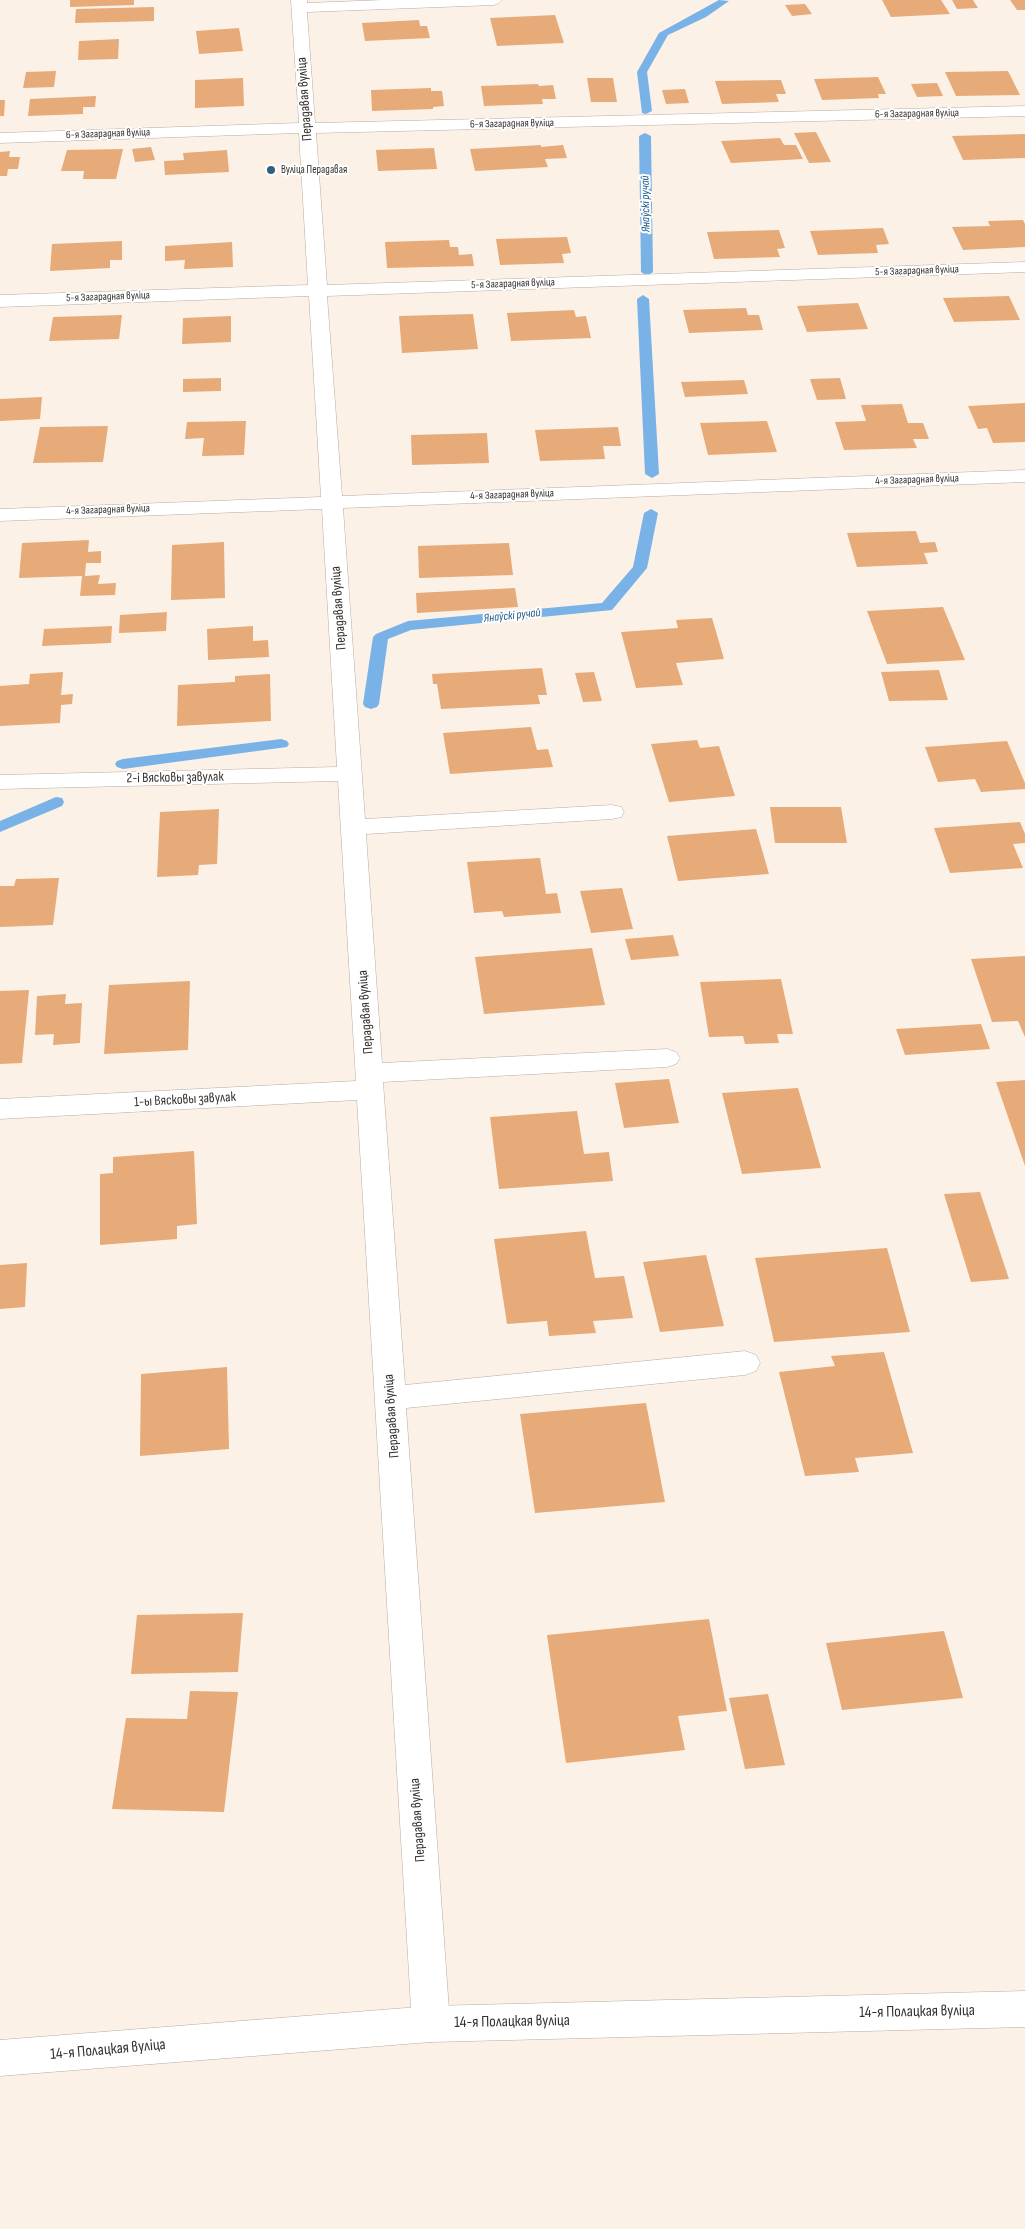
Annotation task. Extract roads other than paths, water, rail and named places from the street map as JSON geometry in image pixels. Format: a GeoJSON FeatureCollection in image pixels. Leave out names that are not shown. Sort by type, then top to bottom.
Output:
{"type":"FeatureCollection","features":[{"type":"Feature","properties":{"kind":"street"},"geometry":{"type":"LineString","coordinates":[[299,4],[494,0]]}},
{"type":"Feature","properties":{"kind":"street","name":"Перадавая вуліца"},"geometry":{"type":"LineString","coordinates":[[299,4],[431,2024]]}},
{"type":"Feature","properties":{"kind":"street","name":"6-я Загарадная вуліца"},"geometry":{"type":"LineString","coordinates":[[0,138],[307,128],[1025,112]]}},
{"type":"Feature","properties":{"kind":"street","name":"5-я Загарадная вуліца"},"geometry":{"type":"LineString","coordinates":[[0,301],[1025,267]]}},
{"type":"Feature","properties":{"kind":"street","name":"4-я Загарадная вуліца"},"geometry":{"type":"LineString","coordinates":[[0,515],[1025,476]]}},
{"type":"Feature","properties":{"kind":"street","name":"2-і Вясковы завулак"},"geometry":{"type":"LineString","coordinates":[[0,782],[350,774]]}},
{"type":"Feature","properties":{"kind":"street"},"geometry":{"type":"LineString","coordinates":[[354,827],[612,812]]}},
{"type":"Feature","properties":{"kind":"street","name":"1-ы Вясковы завулак"},"geometry":{"type":"LineString","coordinates":[[0,1109],[667,1058]]}},
{"type":"Feature","properties":{"kind":"street"},"geometry":{"type":"LineString","coordinates":[[391,1398],[745,1363]]}},
{"type":"Feature","properties":{"kind":"street","name":"14-я Полацкая вуліца"},"geometry":{"type":"LineString","coordinates":[[0,2058],[431,2024],[1025,2009]]}},
{"type":"Feature","properties":{"kind":"waterway","name":"Янаўскі ручай"},"geometry":{"type":"LineString","coordinates":[[646,111],[642,72],[664,33],[702,15],[724,1]]}},
{"type":"Feature","properties":{"kind":"waterway","name":"Янаўскі ручай"},"geometry":{"type":"LineString","coordinates":[[645,136],[647,272]]}},
{"type":"Feature","properties":{"kind":"waterway","name":"Янаўскі ручай"},"geometry":{"type":"LineString","coordinates":[[643,299],[652,474]]}},
{"type":"Feature","properties":{"kind":"waterway","name":"Янаўскі ручай"},"geometry":{"type":"LineString","coordinates":[[371,704],[381,637],[408,626],[607,607],[640,568],[651,513]]}},
{"type":"Feature","properties":{"kind":"waterway","name":"Янаўскі ручай"},"geometry":{"type":"LineString","coordinates":[[123,764],[281,744]]}},
{"type":"Feature","properties":{"kind":"waterway","name":"Янаўскі ручай"},"geometry":{"type":"LineString","coordinates":[[0,827],[56,802]]}},
{"type":"Feature","properties":{"kind":"place","name":"Вуліца Перадавая"},"geometry":{"type":"Point","coordinates":[271,170]}}]}
